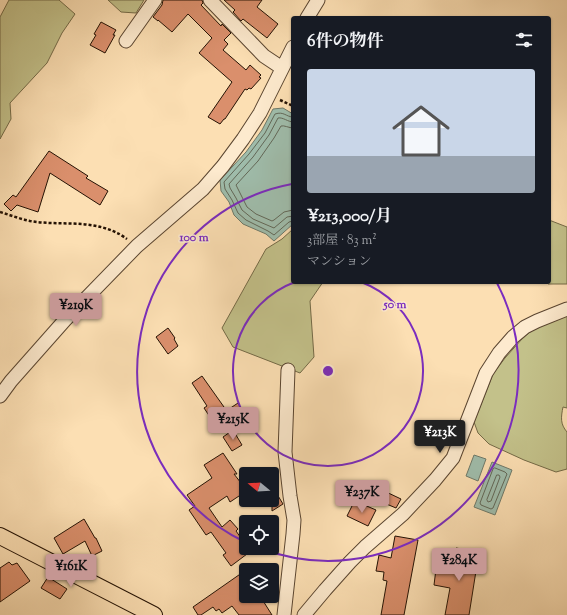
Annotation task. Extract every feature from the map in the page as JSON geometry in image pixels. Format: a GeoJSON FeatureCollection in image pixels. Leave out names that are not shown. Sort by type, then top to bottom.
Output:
{"type":"FeatureCollection","features":[{"type":"Feature","properties":{"kind":"main road"},"geometry":{"type":"LineString","coordinates":[[0,536],[154,615]]}},
{"type":"Feature","properties":{"kind":"street"},"geometry":{"type":"LineString","coordinates":[[126,41],[155,0]]}},
{"type":"Feature","properties":{"kind":"street"},"geometry":{"type":"LineString","coordinates":[[210,0],[264,56],[282,68]]}},
{"type":"Feature","properties":{"kind":"street"},"geometry":{"type":"LineString","coordinates":[[309,16],[318,0]]}},
{"type":"Feature","properties":{"kind":"street"},"geometry":{"type":"LineString","coordinates":[[0,396],[11,381],[66,320],[137,246],[204,189],[243,139],[260,113],[291,51]]}},
{"type":"Feature","properties":{"kind":"street"},"geometry":{"type":"LineString","coordinates":[[304,615],[350,562],[403,514],[436,480],[453,458],[486,373],[499,352],[525,327],[567,309]]}},
{"type":"Feature","properties":{"kind":"street"},"geometry":{"type":"LineString","coordinates":[[284,615],[294,520],[285,452],[288,370]]}},
{"type":"Feature","properties":{"kind":"path"},"geometry":{"type":"LineString","coordinates":[[0,212],[30,221],[89,225],[104,228],[116,232],[137,246]]}},
{"type":"Feature","properties":{"kind":"shaded area"},"geometry":{"type":"Polygon","coordinates":[[[9,0],[59,0],[75,14],[62,33],[47,63],[10,103],[11,119],[0,139],[0,17],[9,0]]]}},
{"type":"Feature","properties":{"kind":"shaded area"},"geometry":{"type":"Polygon","coordinates":[[[108,0],[144,0],[136,13],[121,12],[108,0]]]}},
{"type":"Feature","properties":{"kind":"shaded area"},"geometry":{"type":"Polygon","coordinates":[[[551,221],[567,227],[567,284],[551,284],[551,221]]]}},
{"type":"Feature","properties":{"kind":"shaded area"},"geometry":{"type":"Polygon","coordinates":[[[291,231],[291,284],[322,284],[310,301],[314,357],[300,373],[233,347],[222,328],[266,249],[282,239],[291,231]]]}},
{"type":"Feature","properties":{"kind":"shaded area"},"geometry":{"type":"Polygon","coordinates":[[[567,313],[567,408],[563,407],[562,423],[567,432],[567,469],[556,472],[524,460],[489,444],[478,433],[474,422],[493,374],[505,358],[522,339],[537,326],[567,313]]]}},
{"type":"Feature","properties":{"kind":"water"},"geometry":{"type":"Polygon","coordinates":[[[283,108],[291,113],[291,226],[274,241],[266,234],[243,224],[234,215],[229,202],[221,191],[220,180],[246,152],[262,130],[273,109],[283,108]]]}},
{"type":"Feature","properties":{"kind":"water"},"geometry":{"type":"Polygon","coordinates":[[[474,455],[486,459],[478,481],[466,476],[474,455]]]}},
{"type":"Feature","properties":{"kind":"water"},"geometry":{"type":"Polygon","coordinates":[[[492,462],[512,470],[495,515],[474,507],[492,462]]]}},
{"type":"Feature","properties":{"kind":"building"},"geometry":{"type":"Polygon","coordinates":[[[163,0],[202,0],[203,3],[201,5],[221,26],[222,24],[231,33],[224,40],[228,44],[223,50],[246,70],[250,65],[261,75],[259,77],[261,78],[251,89],[245,89],[220,124],[208,117],[232,82],[199,53],[212,38],[188,14],[172,32],[153,17],[162,5],[163,0]]]}},
{"type":"Feature","properties":{"kind":"building"},"geometry":{"type":"Polygon","coordinates":[[[224,0],[262,0],[257,7],[278,24],[267,38],[243,19],[241,21],[233,12],[235,10],[224,0]]]}},
{"type":"Feature","properties":{"kind":"building"},"geometry":{"type":"Polygon","coordinates":[[[101,22],[116,30],[113,35],[115,35],[105,53],[90,45],[101,22]]]}},
{"type":"Feature","properties":{"kind":"building"},"geometry":{"type":"Polygon","coordinates":[[[49,151],[88,176],[86,178],[108,191],[100,205],[50,173],[38,212],[17,205],[11,211],[4,204],[13,195],[16,197],[49,151]]]}},
{"type":"Feature","properties":{"kind":"building"},"geometry":{"type":"Polygon","coordinates":[[[168,328],[175,338],[174,339],[178,346],[168,354],[156,337],[168,328]]]}},
{"type":"Feature","properties":{"kind":"building"},"geometry":{"type":"Polygon","coordinates":[[[202,376],[224,407],[210,417],[204,408],[207,406],[192,383],[202,376]]]}},
{"type":"Feature","properties":{"kind":"building"},"geometry":{"type":"Polygon","coordinates":[[[238,403],[243,412],[241,413],[243,416],[230,423],[223,413],[238,403]]]}},
{"type":"Feature","properties":{"kind":"building"},"geometry":{"type":"Polygon","coordinates":[[[233,430],[242,445],[232,451],[223,437],[233,430]]]}},
{"type":"Feature","properties":{"kind":"building"},"geometry":{"type":"Polygon","coordinates":[[[223,453],[237,474],[234,474],[239,480],[239,496],[230,502],[227,496],[209,508],[222,527],[230,520],[238,529],[236,531],[239,535],[239,555],[246,555],[231,566],[223,555],[226,553],[211,532],[206,535],[189,510],[195,506],[187,495],[212,478],[204,465],[223,453]]]}},
{"type":"Feature","properties":{"kind":"building"},"geometry":{"type":"Polygon","coordinates":[[[382,490],[401,499],[396,508],[377,500],[382,490]]]}},
{"type":"Feature","properties":{"kind":"building"},"geometry":{"type":"Polygon","coordinates":[[[279,497],[283,504],[279,507],[279,497]]]}},
{"type":"Feature","properties":{"kind":"building"},"geometry":{"type":"Polygon","coordinates":[[[354,502],[376,510],[368,526],[347,516],[354,502]]]}},
{"type":"Feature","properties":{"kind":"building"},"geometry":{"type":"Polygon","coordinates":[[[272,507],[278,507],[272,511],[272,507]]]}},
{"type":"Feature","properties":{"kind":"building"},"geometry":{"type":"Polygon","coordinates":[[[84,519],[102,551],[92,556],[85,541],[63,554],[54,538],[84,519]]]}},
{"type":"Feature","properties":{"kind":"building"},"geometry":{"type":"Polygon","coordinates":[[[395,536],[418,540],[404,615],[381,615],[387,581],[383,580],[384,572],[376,571],[379,555],[391,558],[395,536]]]}},
{"type":"Feature","properties":{"kind":"building"},"geometry":{"type":"Polygon","coordinates":[[[456,548],[479,552],[469,615],[445,615],[450,588],[434,585],[436,569],[452,571],[456,548]]]}},
{"type":"Feature","properties":{"kind":"building"},"geometry":{"type":"Polygon","coordinates":[[[9,562],[12,565],[17,563],[30,581],[0,602],[0,568],[9,562]]]}},
{"type":"Feature","properties":{"kind":"building"},"geometry":{"type":"Polygon","coordinates":[[[239,575],[239,603],[264,603],[272,615],[239,615],[232,606],[222,613],[219,609],[216,611],[213,607],[201,615],[198,615],[193,607],[239,575]]]}},
{"type":"Feature","properties":{"kind":"building"},"geometry":{"type":"Polygon","coordinates":[[[48,577],[67,589],[60,599],[41,588],[48,577]]]}}]}
